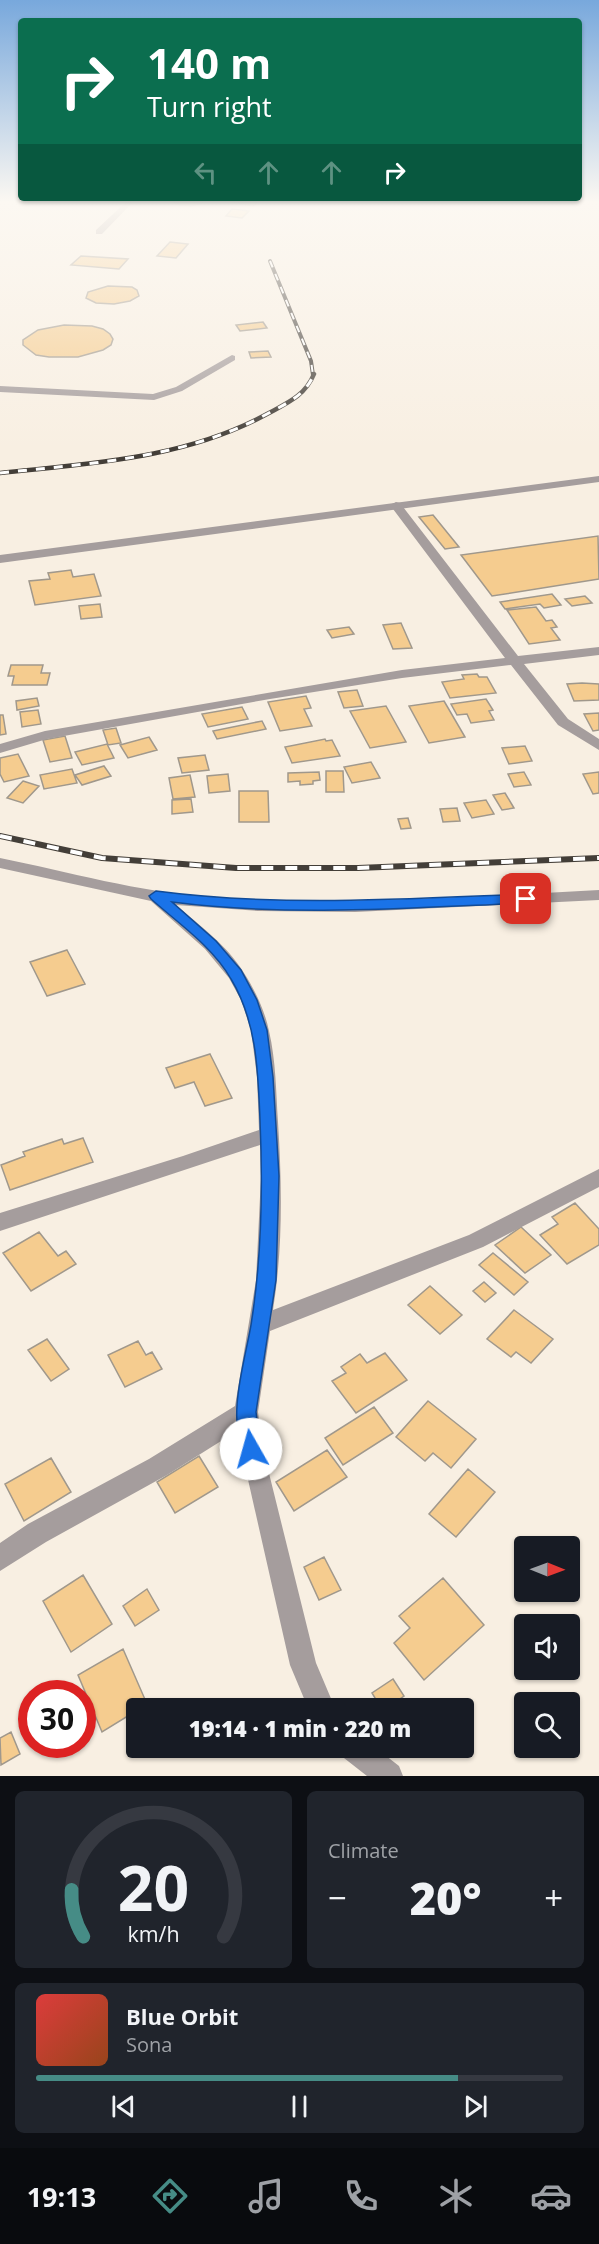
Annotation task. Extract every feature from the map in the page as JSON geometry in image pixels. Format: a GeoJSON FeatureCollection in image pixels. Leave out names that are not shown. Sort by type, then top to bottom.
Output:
{"type":"FeatureCollection","features":[{"type":"Feature","properties":{"kind":"street"},"geometry":{"type":"LineString","coordinates":[[0,559],[599,479]]}},
{"type":"Feature","properties":{"kind":"street"},"geometry":{"type":"LineString","coordinates":[[396,505],[513,660],[563,722],[599,746]]}},
{"type":"Feature","properties":{"kind":"street"},"geometry":{"type":"LineString","coordinates":[[0,749],[45,735],[270,695],[402,674],[599,651]]}},
{"type":"Feature","properties":{"kind":"street"},"geometry":{"type":"LineString","coordinates":[[0,864],[156,896],[210,903],[355,906],[599,895]]}},
{"type":"Feature","properties":{"kind":"street"},"geometry":{"type":"LineString","coordinates":[[156,896],[211,945],[236,974],[250,1000],[260,1030],[271,1176],[267,1280],[246,1412],[251,1449],[303,1665],[318,1698]]}},
{"type":"Feature","properties":{"kind":"street"},"geometry":{"type":"LineString","coordinates":[[0,1222],[187,1163],[269,1134]]}},
{"type":"Feature","properties":{"kind":"street"},"geometry":{"type":"LineString","coordinates":[[260,1325],[476,1241],[599,1177]]}},
{"type":"Feature","properties":{"kind":"street"},"geometry":{"type":"LineString","coordinates":[[0,1558],[37,1533],[158,1467],[246,1412]]}},
{"type":"Feature","properties":{"kind":"street"},"geometry":{"type":"LineString","coordinates":[[366,1758],[389,1776]]}},
{"type":"Feature","properties":{"kind":"lane"},"geometry":{"type":"LineString","coordinates":[[0,389],[154,397],[179,389],[232,358]]}},
{"type":"Feature","properties":{"kind":"building"},"geometry":{"type":"Polygon","coordinates":[[[108,286],[132,287],[137,290],[139,296],[130,301],[114,304],[96,303],[86,298],[88,292],[108,286]]]}},
{"type":"Feature","properties":{"kind":"building"},"geometry":{"type":"Polygon","coordinates":[[[263,322],[267,328],[240,331],[236,325],[263,322]]]}},
{"type":"Feature","properties":{"kind":"building"},"geometry":{"type":"Polygon","coordinates":[[[64,325],[92,326],[103,329],[113,339],[111,345],[103,350],[78,357],[49,357],[36,355],[23,345],[23,340],[38,330],[64,325]]]}},
{"type":"Feature","properties":{"kind":"building"},"geometry":{"type":"Polygon","coordinates":[[[268,351],[271,357],[251,358],[249,352],[268,351]]]}},
{"type":"Feature","properties":{"kind":"building"},"geometry":{"type":"Polygon","coordinates":[[[433,515],[459,547],[445,549],[419,517],[433,515]]]}},
{"type":"Feature","properties":{"kind":"building"},"geometry":{"type":"Polygon","coordinates":[[[598,536],[599,579],[492,596],[461,555],[598,536]]]}},
{"type":"Feature","properties":{"kind":"building"},"geometry":{"type":"Polygon","coordinates":[[[71,570],[73,577],[94,574],[101,596],[35,605],[29,581],[50,579],[48,573],[71,570]]]}},
{"type":"Feature","properties":{"kind":"building"},"geometry":{"type":"Polygon","coordinates":[[[552,594],[561,605],[544,608],[540,604],[505,609],[500,602],[552,594]]]}},
{"type":"Feature","properties":{"kind":"building"},"geometry":{"type":"Polygon","coordinates":[[[585,596],[592,603],[572,606],[565,599],[585,596]]]}},
{"type":"Feature","properties":{"kind":"building"},"geometry":{"type":"Polygon","coordinates":[[[100,604],[102,617],[81,619],[79,606],[100,604]]]}},
{"type":"Feature","properties":{"kind":"building"},"geometry":{"type":"Polygon","coordinates":[[[536,607],[546,621],[552,620],[557,627],[551,628],[560,640],[529,644],[507,610],[536,607]]]}},
{"type":"Feature","properties":{"kind":"building"},"geometry":{"type":"Polygon","coordinates":[[[401,623],[412,648],[393,649],[383,625],[401,623]]]}},
{"type":"Feature","properties":{"kind":"building"},"geometry":{"type":"Polygon","coordinates":[[[349,627],[354,634],[332,638],[327,630],[349,627]]]}},
{"type":"Feature","properties":{"kind":"building"},"geometry":{"type":"Polygon","coordinates":[[[11,665],[43,665],[41,673],[50,673],[47,685],[12,685],[14,676],[8,676],[11,665]]]}},
{"type":"Feature","properties":{"kind":"building"},"geometry":{"type":"Polygon","coordinates":[[[477,674],[479,677],[487,677],[496,693],[450,698],[442,682],[464,679],[462,675],[477,674]]]}},
{"type":"Feature","properties":{"kind":"building"},"geometry":{"type":"Polygon","coordinates":[[[567,684],[599,684],[599,700],[574,701],[567,684]]]}},
{"type":"Feature","properties":{"kind":"building"},"geometry":{"type":"Polygon","coordinates":[[[357,690],[363,706],[344,708],[338,692],[357,690]]]}},
{"type":"Feature","properties":{"kind":"building"},"geometry":{"type":"Polygon","coordinates":[[[306,696],[311,708],[304,709],[312,726],[280,731],[268,702],[306,696]]]}},
{"type":"Feature","properties":{"kind":"building"},"geometry":{"type":"Polygon","coordinates":[[[37,698],[39,706],[17,710],[16,701],[37,698]]]}},
{"type":"Feature","properties":{"kind":"building"},"geometry":{"type":"Polygon","coordinates":[[[486,699],[493,710],[489,711],[494,720],[471,723],[467,714],[457,715],[451,704],[486,699]]]}},
{"type":"Feature","properties":{"kind":"building"},"geometry":{"type":"Polygon","coordinates":[[[444,701],[465,737],[429,743],[409,706],[444,701]]]}},
{"type":"Feature","properties":{"kind":"building"},"geometry":{"type":"Polygon","coordinates":[[[386,706],[406,742],[370,748],[350,711],[386,706]]]}},
{"type":"Feature","properties":{"kind":"building"},"geometry":{"type":"Polygon","coordinates":[[[242,707],[248,719],[208,727],[202,714],[242,707]]]}},
{"type":"Feature","properties":{"kind":"building"},"geometry":{"type":"Polygon","coordinates":[[[38,710],[41,724],[22,727],[20,712],[38,710]]]}},
{"type":"Feature","properties":{"kind":"building"},"geometry":{"type":"Polygon","coordinates":[[[599,713],[599,730],[593,731],[584,714],[599,713]]]}},
{"type":"Feature","properties":{"kind":"building"},"geometry":{"type":"Polygon","coordinates":[[[0,715],[3,715],[6,734],[0,735],[0,715]]]}},
{"type":"Feature","properties":{"kind":"building"},"geometry":{"type":"Polygon","coordinates":[[[262,721],[266,729],[217,739],[213,731],[262,721]]]}},
{"type":"Feature","properties":{"kind":"building"},"geometry":{"type":"Polygon","coordinates":[[[116,728],[121,743],[108,745],[103,730],[116,728]]]}},
{"type":"Feature","properties":{"kind":"building"},"geometry":{"type":"Polygon","coordinates":[[[65,736],[72,758],[50,762],[43,740],[65,736]]]}},
{"type":"Feature","properties":{"kind":"building"},"geometry":{"type":"Polygon","coordinates":[[[149,737],[157,750],[128,758],[120,745],[149,737]]]}},
{"type":"Feature","properties":{"kind":"building"},"geometry":{"type":"Polygon","coordinates":[[[325,739],[326,741],[332,740],[340,756],[292,763],[285,747],[325,739]]]}},
{"type":"Feature","properties":{"kind":"building"},"geometry":{"type":"Polygon","coordinates":[[[107,744],[114,758],[82,765],[75,752],[107,744]]]}},
{"type":"Feature","properties":{"kind":"building"},"geometry":{"type":"Polygon","coordinates":[[[525,746],[532,761],[509,764],[502,748],[525,746]]]}},
{"type":"Feature","properties":{"kind":"building"},"geometry":{"type":"Polygon","coordinates":[[[18,754],[29,776],[4,782],[0,774],[0,758],[18,754]]]}},
{"type":"Feature","properties":{"kind":"building"},"geometry":{"type":"Polygon","coordinates":[[[205,755],[209,770],[182,773],[178,758],[205,755]]]}},
{"type":"Feature","properties":{"kind":"building"},"geometry":{"type":"Polygon","coordinates":[[[371,762],[380,778],[352,783],[344,767],[371,762]]]}},
{"type":"Feature","properties":{"kind":"building"},"geometry":{"type":"Polygon","coordinates":[[[104,766],[111,776],[82,785],[75,775],[104,766]]]}},
{"type":"Feature","properties":{"kind":"building"},"geometry":{"type":"Polygon","coordinates":[[[72,769],[77,783],[44,789],[40,775],[72,769]]]}},
{"type":"Feature","properties":{"kind":"building"},"geometry":{"type":"Polygon","coordinates":[[[326,771],[343,771],[344,792],[326,792],[326,771]]]}},
{"type":"Feature","properties":{"kind":"building"},"geometry":{"type":"Polygon","coordinates":[[[319,772],[320,780],[313,781],[313,784],[300,785],[300,781],[288,782],[288,773],[319,772]]]}},
{"type":"Feature","properties":{"kind":"building"},"geometry":{"type":"Polygon","coordinates":[[[524,772],[531,785],[514,787],[508,774],[524,772]]]}},
{"type":"Feature","properties":{"kind":"building"},"geometry":{"type":"Polygon","coordinates":[[[599,772],[599,793],[593,794],[583,774],[599,772]]]}},
{"type":"Feature","properties":{"kind":"building"},"geometry":{"type":"Polygon","coordinates":[[[228,774],[230,791],[209,793],[207,776],[228,774]]]}},
{"type":"Feature","properties":{"kind":"building"},"geometry":{"type":"Polygon","coordinates":[[[190,775],[195,797],[173,799],[169,778],[190,775]]]}},
{"type":"Feature","properties":{"kind":"building"},"geometry":{"type":"Polygon","coordinates":[[[23,781],[39,786],[23,803],[7,798],[23,781]]]}},
{"type":"Feature","properties":{"kind":"building"},"geometry":{"type":"Polygon","coordinates":[[[239,791],[268,791],[269,822],[239,822],[239,791]]]}},
{"type":"Feature","properties":{"kind":"building"},"geometry":{"type":"Polygon","coordinates":[[[505,793],[514,808],[502,810],[493,795],[505,793]]]}},
{"type":"Feature","properties":{"kind":"building"},"geometry":{"type":"Polygon","coordinates":[[[191,799],[193,812],[172,814],[172,800],[191,799]]]}},
{"type":"Feature","properties":{"kind":"building"},"geometry":{"type":"Polygon","coordinates":[[[486,800],[494,814],[472,818],[464,803],[486,800]]]}},
{"type":"Feature","properties":{"kind":"building"},"geometry":{"type":"Polygon","coordinates":[[[457,808],[460,821],[443,822],[440,809],[457,808]]]}},
{"type":"Feature","properties":{"kind":"building"},"geometry":{"type":"Polygon","coordinates":[[[408,818],[411,828],[401,829],[398,819],[408,818]]]}},
{"type":"Feature","properties":{"kind":"building"},"geometry":{"type":"Polygon","coordinates":[[[67,950],[85,984],[47,996],[30,962],[67,950]]]}},
{"type":"Feature","properties":{"kind":"building"},"geometry":{"type":"Polygon","coordinates":[[[210,1054],[232,1098],[205,1106],[194,1082],[175,1088],[166,1068],[210,1054]]]}},
{"type":"Feature","properties":{"kind":"building"},"geometry":{"type":"Polygon","coordinates":[[[83,1138],[93,1162],[10,1190],[1,1165],[25,1156],[23,1152],[62,1139],[64,1144],[83,1138]]]}},
{"type":"Feature","properties":{"kind":"building"},"geometry":{"type":"Polygon","coordinates":[[[575,1203],[599,1229],[599,1245],[567,1264],[540,1235],[558,1224],[552,1217],[575,1203]]]}},
{"type":"Feature","properties":{"kind":"building"},"geometry":{"type":"Polygon","coordinates":[[[521,1227],[551,1255],[525,1273],[495,1245],[521,1227]]]}},
{"type":"Feature","properties":{"kind":"building"},"geometry":{"type":"Polygon","coordinates":[[[39,1232],[58,1256],[66,1251],[76,1264],[31,1291],[3,1253],[39,1232]]]}},
{"type":"Feature","properties":{"kind":"building"},"geometry":{"type":"Polygon","coordinates":[[[493,1253],[528,1282],[514,1295],[479,1265],[493,1253]]]}},
{"type":"Feature","properties":{"kind":"building"},"geometry":{"type":"Polygon","coordinates":[[[484,1282],[496,1293],[485,1302],[473,1291],[484,1282]]]}},
{"type":"Feature","properties":{"kind":"building"},"geometry":{"type":"Polygon","coordinates":[[[430,1286],[462,1315],[440,1334],[408,1305],[430,1286]]]}},
{"type":"Feature","properties":{"kind":"building"},"geometry":{"type":"Polygon","coordinates":[[[514,1310],[553,1339],[531,1363],[516,1352],[511,1357],[487,1339],[514,1310]]]}},
{"type":"Feature","properties":{"kind":"building"},"geometry":{"type":"Polygon","coordinates":[[[47,1339],[69,1369],[51,1381],[28,1350],[47,1339]]]}},
{"type":"Feature","properties":{"kind":"building"},"geometry":{"type":"Polygon","coordinates":[[[138,1341],[146,1355],[152,1352],[162,1369],[125,1387],[108,1355],[138,1341]]]}},
{"type":"Feature","properties":{"kind":"building"},"geometry":{"type":"Polygon","coordinates":[[[385,1353],[407,1380],[356,1413],[332,1381],[346,1373],[341,1367],[360,1354],[367,1363],[385,1353]]]}},
{"type":"Feature","properties":{"kind":"building"},"geometry":{"type":"Polygon","coordinates":[[[428,1401],[476,1439],[451,1468],[433,1453],[425,1461],[396,1437],[428,1401]]]}},
{"type":"Feature","properties":{"kind":"building"},"geometry":{"type":"Polygon","coordinates":[[[374,1407],[393,1433],[343,1465],[325,1438],[374,1407]]]}},
{"type":"Feature","properties":{"kind":"building"},"geometry":{"type":"Polygon","coordinates":[[[327,1450],[347,1477],[294,1511],[276,1482],[327,1450]]]}},
{"type":"Feature","properties":{"kind":"building"},"geometry":{"type":"Polygon","coordinates":[[[199,1456],[218,1487],[175,1513],[157,1482],[199,1456]]]}},
{"type":"Feature","properties":{"kind":"building"},"geometry":{"type":"Polygon","coordinates":[[[51,1458],[71,1492],[24,1521],[5,1484],[51,1458]]]}},
{"type":"Feature","properties":{"kind":"building"},"geometry":{"type":"Polygon","coordinates":[[[468,1469],[495,1492],[456,1537],[429,1514],[468,1469]]]}},
{"type":"Feature","properties":{"kind":"building"},"geometry":{"type":"Polygon","coordinates":[[[324,1557],[341,1590],[319,1600],[304,1567],[324,1557]]]}},
{"type":"Feature","properties":{"kind":"building"},"geometry":{"type":"Polygon","coordinates":[[[83,1575],[112,1624],[71,1652],[43,1601],[83,1575]]]}},
{"type":"Feature","properties":{"kind":"building"},"geometry":{"type":"Polygon","coordinates":[[[443,1578],[484,1625],[424,1680],[394,1643],[410,1628],[399,1616],[443,1578]]]}},
{"type":"Feature","properties":{"kind":"building"},"geometry":{"type":"Polygon","coordinates":[[[147,1589],[159,1610],[135,1626],[123,1606],[147,1589]]]}},
{"type":"Feature","properties":{"kind":"building"},"geometry":{"type":"Polygon","coordinates":[[[123,1649],[144,1698],[126,1698],[126,1717],[102,1732],[96,1718],[96,1680],[80,1680],[78,1675],[123,1649]]]}},
{"type":"Feature","properties":{"kind":"building"},"geometry":{"type":"Polygon","coordinates":[[[393,1679],[404,1696],[401,1698],[375,1698],[372,1693],[393,1679]]]}},
{"type":"Feature","properties":{"kind":"building"},"geometry":{"type":"Polygon","coordinates":[[[11,1732],[18,1749],[18,1755],[1,1765],[0,1738],[11,1732]]]}},
{"type":"Feature","properties":{"kind":"railway"},"geometry":{"type":"LineString","coordinates":[[279,284],[311,361],[313,375]]}},
{"type":"Feature","properties":{"kind":"railway"},"geometry":{"type":"LineString","coordinates":[[0,473],[137,457],[203,441],[235,429],[288,402],[306,388],[314,374]]}},
{"type":"Feature","properties":{"kind":"railway"},"geometry":{"type":"LineString","coordinates":[[0,836],[102,858],[236,868],[358,868],[599,858]]}},
{"type":"Feature","properties":{"kind":"route"},"geometry":{"type":"LineString","coordinates":[[251,1449],[246,1412],[267,1280],[271,1176],[266,1077],[260,1030],[250,1000],[236,974],[211,945],[156,896],[210,903],[355,906],[526,899]]}}]}
